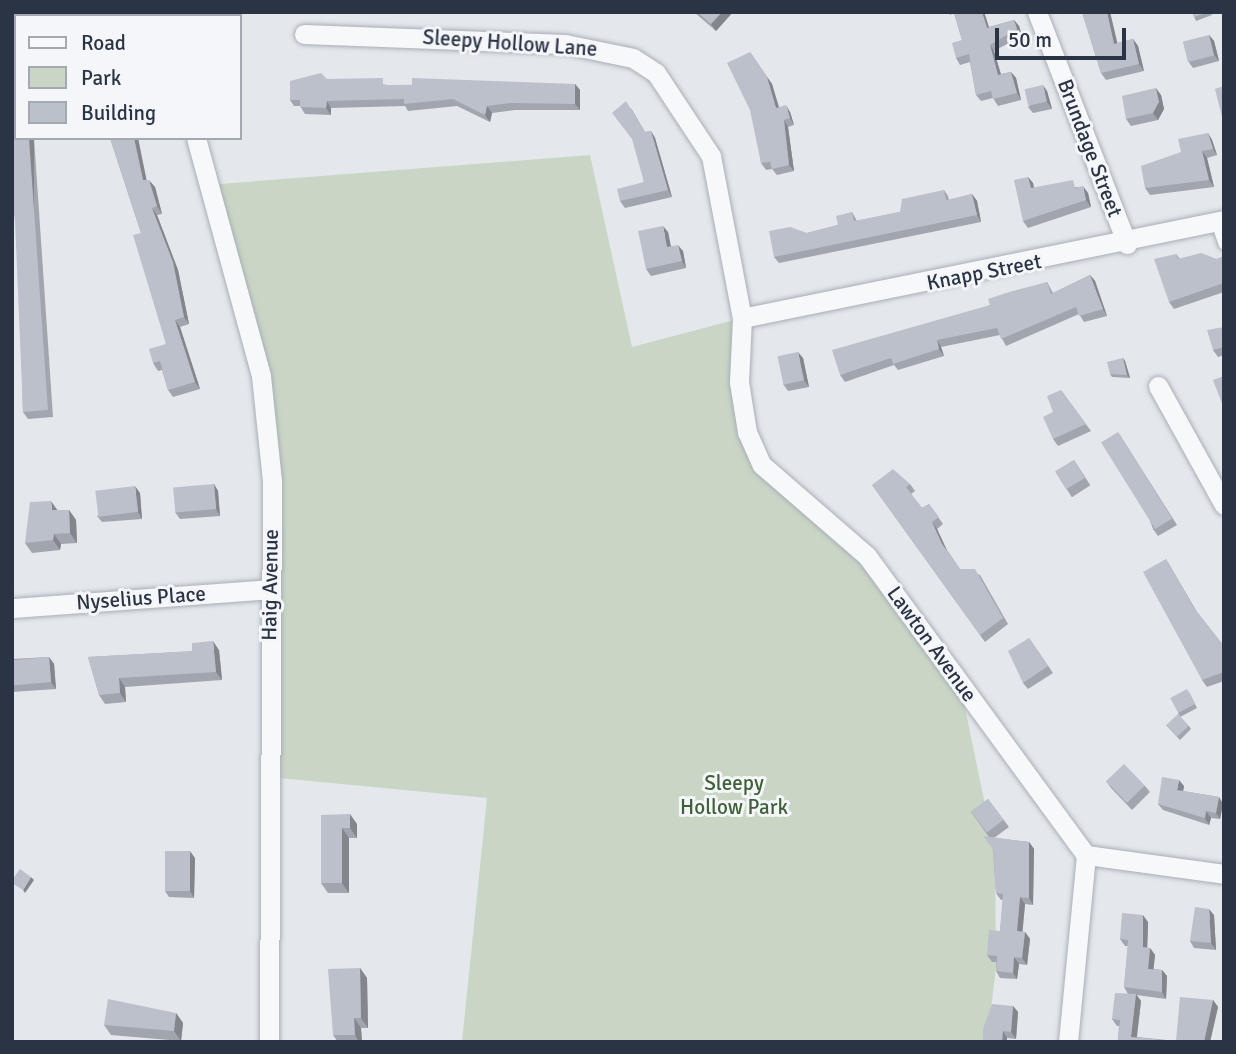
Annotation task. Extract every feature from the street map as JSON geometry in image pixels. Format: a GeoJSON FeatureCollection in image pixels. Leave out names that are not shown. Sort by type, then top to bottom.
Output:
{"type":"FeatureCollection","features":[{"type":"Feature","properties":{"kind":"street","name":"Brundage Street"},"geometry":{"type":"LineString","coordinates":[[1037,12],[1128,244]]}},
{"type":"Feature","properties":{"kind":"street","name":"Sleepy Hollow Lane"},"geometry":{"type":"LineString","coordinates":[[303,34],[510,39],[604,49],[640,63],[693,121],[711,156],[742,318]]}},
{"type":"Feature","properties":{"kind":"street","name":"Haig Avenue"},"geometry":{"type":"LineString","coordinates":[[196,140],[261,376],[272,480],[269,589],[269,1042]]}},
{"type":"Feature","properties":{"kind":"street","name":"Knapp Street"},"geometry":{"type":"LineString","coordinates":[[742,318],[1128,244],[1220,221]]}},
{"type":"Feature","properties":{"kind":"street","name":"Lawton Avenue"},"geometry":{"type":"LineString","coordinates":[[742,318],[739,382],[747,432],[762,464],[867,556],[1086,855]]}},
{"type":"Feature","properties":{"kind":"street"},"geometry":{"type":"LineString","coordinates":[[1158,386],[1224,505]]}},
{"type":"Feature","properties":{"kind":"street","name":"Nyselius Place"},"geometry":{"type":"LineString","coordinates":[[12,608],[269,589]]}},
{"type":"Feature","properties":{"kind":"street"},"geometry":{"type":"LineString","coordinates":[[1068,1042],[1086,855],[1224,874]]}},
{"type":"Feature","properties":{"kind":"lane"},"geometry":{"type":"LineString","coordinates":[[1220,221],[1224,245]]}},
{"type":"Feature","properties":{"kind":"green space","name":"Sleepy Hollow Park"},"geometry":{"type":"Polygon","coordinates":[[[590,155],[632,347],[742,318],[739,351],[762,464],[846,533],[958,674],[995,853],[996,968],[987,1042],[462,1042],[487,798],[269,777],[267,420],[207,185],[590,155]]]}},
{"type":"Feature","properties":{"kind":"building"},"geometry":{"type":"Polygon","coordinates":[[[77,12],[98,12],[98,14],[77,12]]]}},
{"type":"Feature","properties":{"kind":"building"},"geometry":{"type":"Polygon","coordinates":[[[697,12],[722,12],[711,24],[697,12]]]}},
{"type":"Feature","properties":{"kind":"building"},"geometry":{"type":"Polygon","coordinates":[[[954,12],[982,12],[987,28],[1014,20],[1017,29],[990,45],[998,75],[1011,72],[1017,93],[993,99],[991,91],[976,95],[969,54],[956,58],[952,43],[962,40],[954,12]]]}},
{"type":"Feature","properties":{"kind":"building"},"geometry":{"type":"Polygon","coordinates":[[[1082,12],[1107,12],[1114,44],[1133,39],[1139,64],[1101,73],[1082,12]]]}},
{"type":"Feature","properties":{"kind":"building"},"geometry":{"type":"Polygon","coordinates":[[[1192,12],[1209,12],[1194,17],[1192,12]]]}},
{"type":"Feature","properties":{"kind":"building"},"geometry":{"type":"Polygon","coordinates":[[[1209,35],[1214,55],[1188,62],[1183,42],[1209,35]]]}},
{"type":"Feature","properties":{"kind":"building"},"geometry":{"type":"Polygon","coordinates":[[[750,52],[767,77],[776,108],[786,105],[790,118],[784,120],[789,165],[772,169],[770,162],[761,163],[750,110],[727,63],[750,52]]]}},
{"type":"Feature","properties":{"kind":"building"},"geometry":{"type":"Polygon","coordinates":[[[12,56],[14,56],[14,93],[12,56]]]}},
{"type":"Feature","properties":{"kind":"building"},"geometry":{"type":"Polygon","coordinates":[[[321,73],[327,79],[383,78],[383,85],[412,85],[412,78],[575,84],[575,104],[510,103],[487,106],[485,115],[453,99],[404,104],[404,99],[327,101],[326,108],[300,107],[300,100],[290,100],[290,81],[321,73]]]}},
{"type":"Feature","properties":{"kind":"building"},"geometry":{"type":"Polygon","coordinates":[[[1043,85],[1047,102],[1028,106],[1024,89],[1043,85]]]}},
{"type":"Feature","properties":{"kind":"building"},"geometry":{"type":"Polygon","coordinates":[[[1224,86],[1224,121],[1223,121],[1215,89],[1224,86]]]}},
{"type":"Feature","properties":{"kind":"building"},"geometry":{"type":"Polygon","coordinates":[[[1156,88],[1159,102],[1153,113],[1126,119],[1122,96],[1156,88]]]}},
{"type":"Feature","properties":{"kind":"building"},"geometry":{"type":"Polygon","coordinates":[[[626,101],[645,132],[651,131],[668,190],[620,201],[617,189],[644,182],[632,139],[612,113],[626,101]]]}},
{"type":"Feature","properties":{"kind":"building"},"geometry":{"type":"Polygon","coordinates":[[[14,122],[14,140],[29,140],[48,410],[23,412],[15,220],[12,204],[14,122]]]}},
{"type":"Feature","properties":{"kind":"building"},"geometry":{"type":"Polygon","coordinates":[[[1208,133],[1213,149],[1202,151],[1209,180],[1145,188],[1141,166],[1181,152],[1178,139],[1208,133]]]}},
{"type":"Feature","properties":{"kind":"building"},"geometry":{"type":"Polygon","coordinates":[[[111,140],[134,140],[143,180],[149,180],[157,206],[152,208],[173,262],[184,317],[175,320],[195,382],[168,390],[160,361],[153,363],[149,349],[166,344],[133,235],[141,233],[111,140]]]}},
{"type":"Feature","properties":{"kind":"building"},"geometry":{"type":"Polygon","coordinates":[[[1028,177],[1031,188],[1073,180],[1075,188],[1083,186],[1086,200],[1023,221],[1014,180],[1028,177]]]}},
{"type":"Feature","properties":{"kind":"building"},"geometry":{"type":"Polygon","coordinates":[[[944,190],[946,200],[972,194],[977,215],[774,257],[769,231],[790,227],[807,233],[838,225],[836,216],[852,212],[854,221],[900,212],[902,199],[944,190]]]}},
{"type":"Feature","properties":{"kind":"building"},"geometry":{"type":"Polygon","coordinates":[[[663,226],[667,247],[678,245],[682,261],[646,269],[638,231],[663,226]]]}},
{"type":"Feature","properties":{"kind":"building"},"geometry":{"type":"Polygon","coordinates":[[[1201,253],[1217,259],[1224,256],[1224,283],[1169,302],[1154,259],[1176,254],[1178,259],[1201,253]]]}},
{"type":"Feature","properties":{"kind":"building"},"geometry":{"type":"Polygon","coordinates":[[[1090,275],[1103,309],[1079,316],[1076,307],[1001,339],[997,328],[937,340],[939,349],[893,364],[891,358],[840,375],[832,350],[990,305],[988,299],[1047,282],[1051,294],[1090,275]]]}},
{"type":"Feature","properties":{"kind":"building"},"geometry":{"type":"Polygon","coordinates":[[[1224,327],[1224,347],[1213,350],[1207,330],[1224,327]]]}},
{"type":"Feature","properties":{"kind":"building"},"geometry":{"type":"Polygon","coordinates":[[[798,352],[804,380],[783,385],[777,356],[798,352]]]}},
{"type":"Feature","properties":{"kind":"building"},"geometry":{"type":"Polygon","coordinates":[[[1123,358],[1127,375],[1110,374],[1107,362],[1123,358]]]}},
{"type":"Feature","properties":{"kind":"building"},"geometry":{"type":"Polygon","coordinates":[[[1224,376],[1224,406],[1223,406],[1213,380],[1224,376]]]}},
{"type":"Feature","properties":{"kind":"building"},"geometry":{"type":"Polygon","coordinates":[[[1061,390],[1086,424],[1053,439],[1043,417],[1053,412],[1047,396],[1061,390]]]}},
{"type":"Feature","properties":{"kind":"building"},"geometry":{"type":"Polygon","coordinates":[[[1118,432],[1172,519],[1155,529],[1101,443],[1118,432]]]}},
{"type":"Feature","properties":{"kind":"building"},"geometry":{"type":"Polygon","coordinates":[[[1074,460],[1085,478],[1066,489],[1055,471],[1074,460]]]}},
{"type":"Feature","properties":{"kind":"building"},"geometry":{"type":"Polygon","coordinates":[[[893,469],[910,484],[906,487],[922,508],[929,504],[939,517],[932,522],[942,544],[960,569],[975,569],[1003,618],[980,635],[872,485],[893,469]]]}},
{"type":"Feature","properties":{"kind":"building"},"geometry":{"type":"Polygon","coordinates":[[[214,484],[216,509],[175,512],[173,488],[214,484]]]}},
{"type":"Feature","properties":{"kind":"building"},"geometry":{"type":"Polygon","coordinates":[[[135,486],[138,512],[98,517],[95,491],[135,486]]]}},
{"type":"Feature","properties":{"kind":"building"},"geometry":{"type":"Polygon","coordinates":[[[51,501],[52,510],[69,510],[70,533],[54,534],[53,540],[25,543],[30,502],[51,501]]]}},
{"type":"Feature","properties":{"kind":"building"},"geometry":{"type":"Polygon","coordinates":[[[1166,559],[1194,608],[1224,644],[1224,672],[1202,680],[1143,572],[1166,559]]]}},
{"type":"Feature","properties":{"kind":"building"},"geometry":{"type":"Polygon","coordinates":[[[1029,638],[1048,666],[1023,683],[1008,651],[1029,638]]]}},
{"type":"Feature","properties":{"kind":"building"},"geometry":{"type":"Polygon","coordinates":[[[213,641],[216,672],[119,678],[120,693],[99,695],[88,657],[192,651],[192,643],[213,641]]]}},
{"type":"Feature","properties":{"kind":"building"},"geometry":{"type":"Polygon","coordinates":[[[49,657],[51,682],[14,685],[12,660],[49,657]]]}},
{"type":"Feature","properties":{"kind":"building"},"geometry":{"type":"Polygon","coordinates":[[[1187,689],[1195,704],[1178,713],[1170,698],[1187,689]]]}},
{"type":"Feature","properties":{"kind":"building"},"geometry":{"type":"Polygon","coordinates":[[[1178,714],[1189,726],[1177,737],[1166,725],[1178,714]]]}},
{"type":"Feature","properties":{"kind":"building"},"geometry":{"type":"Polygon","coordinates":[[[1124,764],[1145,786],[1127,803],[1106,781],[1124,764]]]}},
{"type":"Feature","properties":{"kind":"building"},"geometry":{"type":"Polygon","coordinates":[[[1162,777],[1179,780],[1177,790],[1219,797],[1216,813],[1206,811],[1205,818],[1158,804],[1162,777]]]}},
{"type":"Feature","properties":{"kind":"building"},"geometry":{"type":"Polygon","coordinates":[[[988,799],[1004,820],[987,832],[971,812],[988,799]]]}},
{"type":"Feature","properties":{"kind":"building"},"geometry":{"type":"Polygon","coordinates":[[[350,814],[350,828],[342,828],[342,883],[321,883],[321,815],[350,814]]]}},
{"type":"Feature","properties":{"kind":"building"},"geometry":{"type":"Polygon","coordinates":[[[983,836],[1029,842],[1029,898],[1020,897],[1017,931],[1025,932],[1022,958],[1014,957],[1013,973],[996,971],[997,956],[987,955],[989,930],[1000,931],[1003,894],[996,893],[993,849],[983,836]]]}},
{"type":"Feature","properties":{"kind":"building"},"geometry":{"type":"Polygon","coordinates":[[[165,851],[190,851],[190,891],[165,891],[165,851]]]}},
{"type":"Feature","properties":{"kind":"building"},"geometry":{"type":"Polygon","coordinates":[[[20,869],[31,877],[23,890],[12,883],[20,869]]]}},
{"type":"Feature","properties":{"kind":"building"},"geometry":{"type":"Polygon","coordinates":[[[1195,907],[1209,909],[1211,943],[1190,941],[1195,907]]]}},
{"type":"Feature","properties":{"kind":"building"},"geometry":{"type":"Polygon","coordinates":[[[1122,913],[1143,915],[1143,947],[1150,948],[1148,969],[1162,970],[1162,992],[1124,987],[1128,940],[1120,939],[1122,913]]]}},
{"type":"Feature","properties":{"kind":"building"},"geometry":{"type":"Polygon","coordinates":[[[360,968],[361,1018],[354,1018],[355,1035],[333,1035],[328,969],[360,968]]]}},
{"type":"Feature","properties":{"kind":"building"},"geometry":{"type":"Polygon","coordinates":[[[1115,993],[1136,994],[1131,1037],[1176,1041],[1180,997],[1213,1000],[1204,1042],[1118,1042],[1120,1020],[1112,1019],[1115,993]]]}},
{"type":"Feature","properties":{"kind":"building"},"geometry":{"type":"Polygon","coordinates":[[[108,999],[176,1013],[174,1031],[104,1025],[108,999]]]}},
{"type":"Feature","properties":{"kind":"building"},"geometry":{"type":"Polygon","coordinates":[[[992,1004],[1013,1006],[1011,1032],[1003,1031],[1002,1042],[983,1042],[983,1029],[992,1004]]]}}]}
